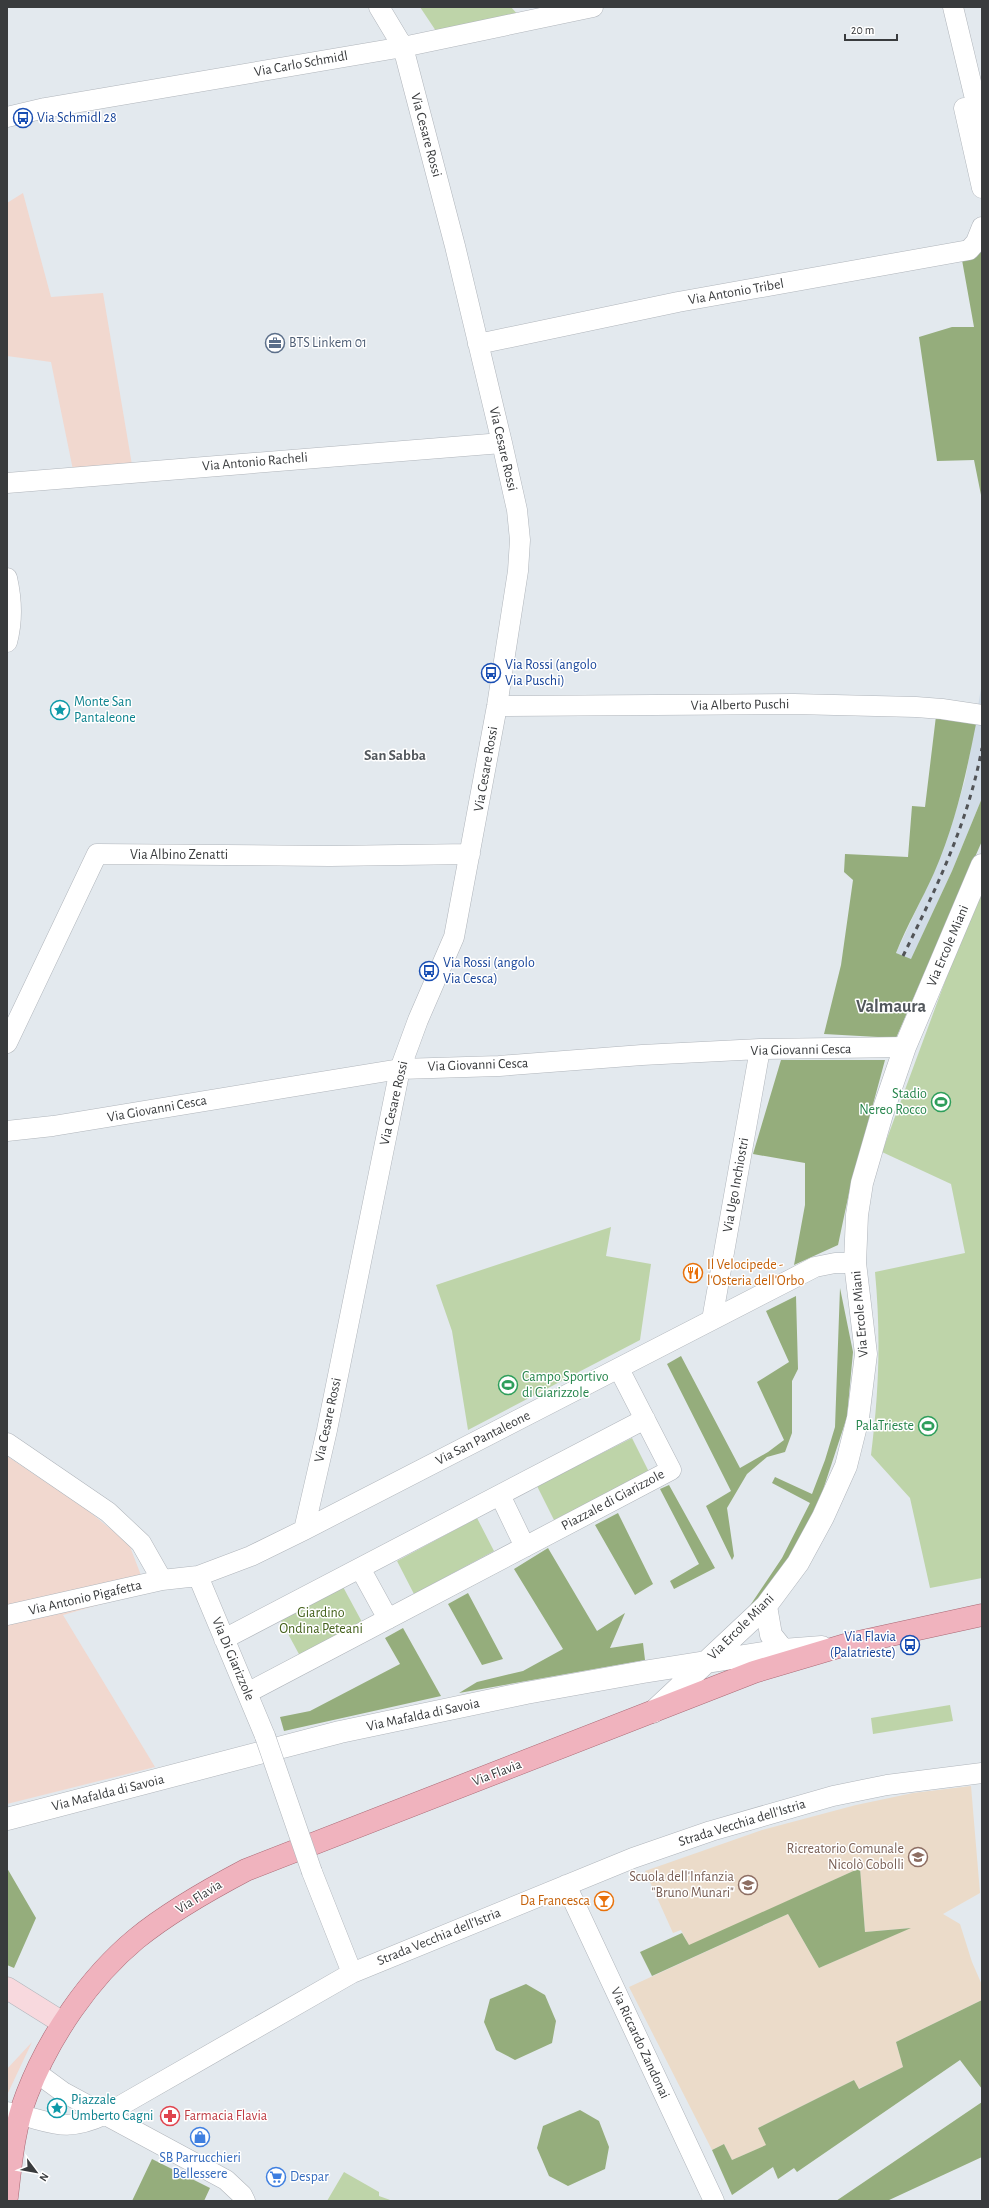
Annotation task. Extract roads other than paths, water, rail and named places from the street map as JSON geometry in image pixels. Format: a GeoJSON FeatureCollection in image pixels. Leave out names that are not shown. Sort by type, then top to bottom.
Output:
{"type":"FeatureCollection","features":[{"type":"Feature","properties":{"kind":"main road","name":"Via Flavia"},"geometry":{"type":"LineString","coordinates":[[62,2023],[106,1968],[136,1939],[207,1891],[246,1870],[754,1672],[845,1645],[982,1615]]}},
{"type":"Feature","properties":{"kind":"main road"},"geometry":{"type":"LineString","coordinates":[[7,1988],[62,2023],[37,2073],[14,2113],[14,2141],[7,2197]]}},
{"type":"Feature","properties":{"kind":"street","name":"Via Cesare Rossi"},"geometry":{"type":"LineString","coordinates":[[304,1530],[327,1430],[400,1069],[418,1020],[454,937],[497,706],[518,571],[520,540],[517,510],[502,443],[455,246],[403,47],[379,7]]}},
{"type":"Feature","properties":{"kind":"street","name":"Via Carlo Schmidl"},"geometry":{"type":"LineString","coordinates":[[7,117],[45,108],[403,47],[593,7]]}},
{"type":"Feature","properties":{"kind":"street"},"geometry":{"type":"LineString","coordinates":[[953,7],[982,128]]}},
{"type":"Feature","properties":{"kind":"street"},"geometry":{"type":"LineString","coordinates":[[977,102],[964,108],[982,188]]}},
{"type":"Feature","properties":{"kind":"street","name":"Via Antonio Tribel"},"geometry":{"type":"LineString","coordinates":[[478,344],[678,302],[969,250],[976,242],[982,227]]}},
{"type":"Feature","properties":{"kind":"street","name":"Via Antonio Racheli"},"geometry":{"type":"LineString","coordinates":[[7,483],[502,443]]}},
{"type":"Feature","properties":{"kind":"street"},"geometry":{"type":"LineString","coordinates":[[7,578],[12,599],[11,630],[7,642]]}},
{"type":"Feature","properties":{"kind":"street","name":"Via Alberto Puschi"},"geometry":{"type":"LineString","coordinates":[[497,706],[708,706],[794,704],[916,707],[980,715]]}},
{"type":"Feature","properties":{"kind":"street","name":"Via Albino Zenatti"},"geometry":{"type":"LineString","coordinates":[[7,1043],[97,854],[322,856],[470,854]]}},
{"type":"Feature","properties":{"kind":"street","name":"Via Ercole Miani"},"geometry":{"type":"LineString","coordinates":[[652,1713],[766,1606],[798,1563],[823,1517],[846,1466],[858,1418],[866,1354],[855,1263],[857,1215],[862,1183],[882,1114],[905,1047],[982,865]]}},
{"type":"Feature","properties":{"kind":"street","name":"Via Giovanni Cesca"},"geometry":{"type":"LineString","coordinates":[[7,1131],[53,1126],[400,1069],[499,1066],[642,1055],[760,1050],[905,1047]]}},
{"type":"Feature","properties":{"kind":"street","name":"Via Ugo Inchiostri"},"geometry":{"type":"LineString","coordinates":[[712,1320],[760,1050]]}},
{"type":"Feature","properties":{"kind":"street","name":"Via San Pantaleone"},"geometry":{"type":"LineString","coordinates":[[198,1576],[251,1556],[304,1530],[815,1267],[835,1263],[855,1263]]}},
{"type":"Feature","properties":{"kind":"street","name":"Piazzale di Giarizzole"},"geometry":{"type":"LineString","coordinates":[[247,1693],[671,1470],[619,1369]]}},
{"type":"Feature","properties":{"kind":"street"},"geometry":{"type":"LineString","coordinates":[[224,1639],[645,1419]]}},
{"type":"Feature","properties":{"kind":"street"},"geometry":{"type":"LineString","coordinates":[[7,1443],[108,1512],[141,1543],[162,1580],[198,1576]]}},
{"type":"Feature","properties":{"kind":"street"},"geometry":{"type":"LineString","coordinates":[[500,1495],[525,1547]]}},
{"type":"Feature","properties":{"kind":"street"},"geometry":{"type":"LineString","coordinates":[[360,1568],[388,1619]]}},
{"type":"Feature","properties":{"kind":"street","name":"Via Di Giarizzole"},"geometry":{"type":"LineString","coordinates":[[198,1576],[265,1736],[312,1872],[352,1973]]}},
{"type":"Feature","properties":{"kind":"street","name":"Via Antonio Pigafetta"},"geometry":{"type":"LineString","coordinates":[[7,1616],[162,1580]]}},
{"type":"Feature","properties":{"kind":"street"},"geometry":{"type":"LineString","coordinates":[[766,1606],[770,1635],[783,1650]]}},
{"type":"Feature","properties":{"kind":"street","name":"Via Mafalda di Savoia"},"geometry":{"type":"LineString","coordinates":[[7,1819],[340,1732],[526,1693],[707,1661],[783,1650],[845,1645]]}},
{"type":"Feature","properties":{"kind":"street","name":"Strada Vecchia dell'Istria"},"geometry":{"type":"LineString","coordinates":[[106,2114],[352,1973],[633,1858],[711,1831],[798,1805],[887,1785],[982,1773]]}},
{"type":"Feature","properties":{"kind":"street","name":"Via Riccardo Zandonai"},"geometry":{"type":"LineString","coordinates":[[566,1885],[714,2201]]}},
{"type":"Feature","properties":{"kind":"street"},"geometry":{"type":"LineString","coordinates":[[37,2073],[63,2092],[226,2180],[242,2195],[245,2201]]}},
{"type":"Feature","properties":{"kind":"street"},"geometry":{"type":"LineString","coordinates":[[14,2113],[58,2125],[73,2126],[87,2123],[106,2114]]}},
{"type":"Feature","properties":{"kind":"railway"},"geometry":{"type":"LineString","coordinates":[[903,956],[939,881],[960,829],[976,776],[982,748]]}},
{"type":"Feature","properties":{"kind":"place","name":"Via Schmidl 28"},"geometry":{"type":"Point","coordinates":[23,118]}},
{"type":"Feature","properties":{"kind":"place","name":"BTS Linkem 01"},"geometry":{"type":"Point","coordinates":[275,343]}},
{"type":"Feature","properties":{"kind":"place","name":"Via Rossi (angolo Via Puschi)"},"geometry":{"type":"Point","coordinates":[491,673]}},
{"type":"Feature","properties":{"kind":"place","name":"Monte San Pantaleone"},"geometry":{"type":"Point","coordinates":[60,710]}},
{"type":"Feature","properties":{"kind":"place","name":"Via Rossi (angolo Via Cesca)"},"geometry":{"type":"Point","coordinates":[429,971]}},
{"type":"Feature","properties":{"kind":"place","name":"Stadio Nereo Rocco"},"geometry":{"type":"Point","coordinates":[941,1102]}},
{"type":"Feature","properties":{"kind":"place","name":"Il Velocipede - l'Osteria dell'Orbo"},"geometry":{"type":"Point","coordinates":[693,1273]}},
{"type":"Feature","properties":{"kind":"place","name":"Campo Sportivo di Giarizzole"},"geometry":{"type":"Point","coordinates":[508,1385]}},
{"type":"Feature","properties":{"kind":"place","name":"PalaTrieste"},"geometry":{"type":"Point","coordinates":[928,1426]}},
{"type":"Feature","properties":{"kind":"place","name":"Via Flavia (Palatrieste)"},"geometry":{"type":"Point","coordinates":[910,1645]}},
{"type":"Feature","properties":{"kind":"place","name":"Ricreatorio Comunale Nicolò Cobolli"},"geometry":{"type":"Point","coordinates":[918,1857]}},
{"type":"Feature","properties":{"kind":"place","name":"Scuola dell'Infanzia \"Bruno Munari\""},"geometry":{"type":"Point","coordinates":[748,1885]}},
{"type":"Feature","properties":{"kind":"place","name":"Da Francesca"},"geometry":{"type":"Point","coordinates":[604,1901]}},
{"type":"Feature","properties":{"kind":"place","name":"Piazzale Umberto Cagni"},"geometry":{"type":"Point","coordinates":[57,2108]}},
{"type":"Feature","properties":{"kind":"place","name":"Farmacia Flavia"},"geometry":{"type":"Point","coordinates":[170,2116]}},
{"type":"Feature","properties":{"kind":"place","name":"SB Parrucchieri Bellessere"},"geometry":{"type":"Point","coordinates":[200,2137]}},
{"type":"Feature","properties":{"kind":"place","name":"Despar"},"geometry":{"type":"Point","coordinates":[276,2177]}},
{"type":"Feature","properties":{"kind":"district","name":"San Sabba"},"geometry":{"type":"Point","coordinates":[395,755]}},
{"type":"Feature","properties":{"kind":"district","name":"Valmaura"},"geometry":{"type":"Point","coordinates":[891,1007]}},
{"type":"Feature","properties":{"kind":"park label","name":"Giardino Ondina Peteani"},"geometry":{"type":"Point","coordinates":[321,1622]}}]}
